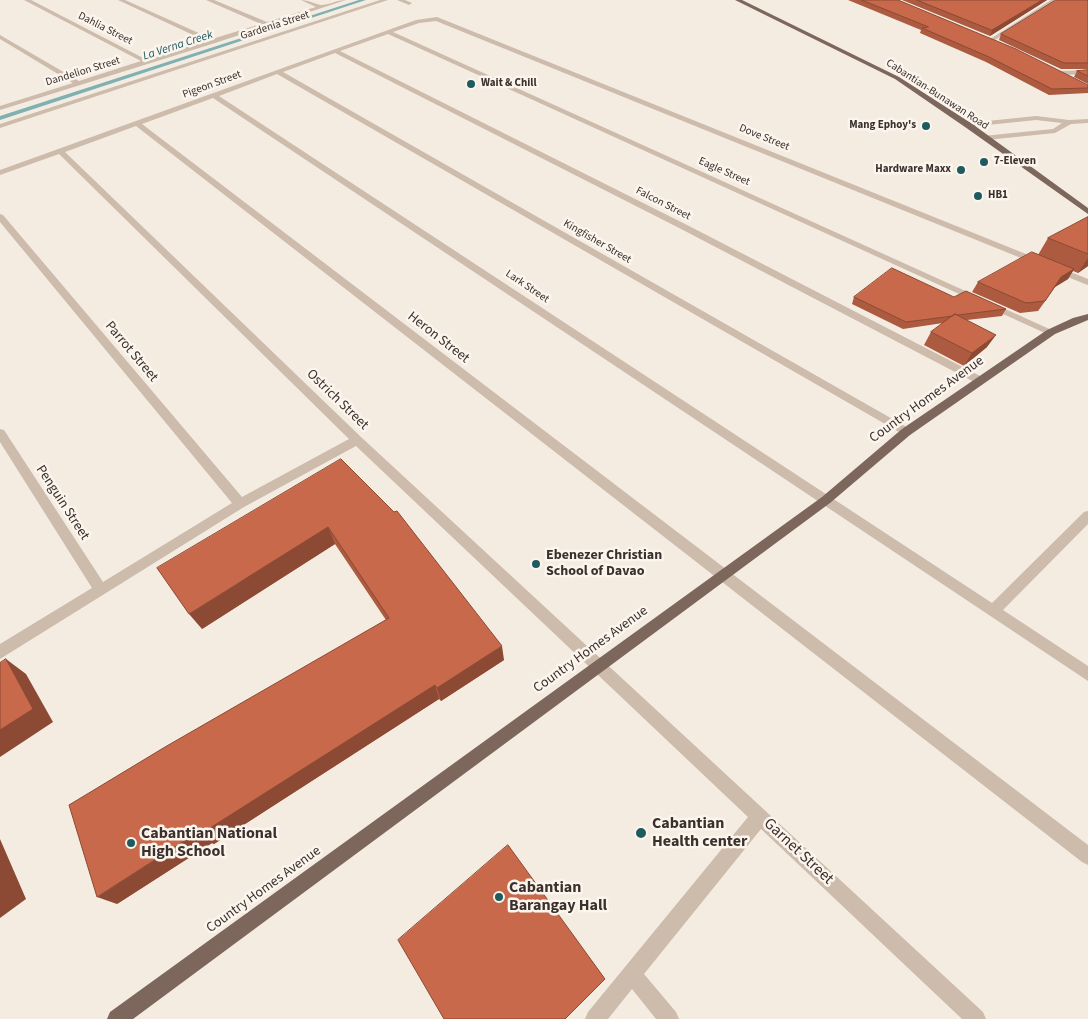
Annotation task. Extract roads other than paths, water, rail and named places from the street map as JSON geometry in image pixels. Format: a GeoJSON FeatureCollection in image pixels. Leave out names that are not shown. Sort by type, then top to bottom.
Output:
{"type":"FeatureCollection","features":[{"type":"Feature","properties":{"kind":"main road","name":"Cabantian-Bunawan Road"},"geometry":{"type":"LineString","coordinates":[[738,0],[897,78],[968,125],[1088,212]]}},
{"type":"Feature","properties":{"kind":"main road","name":"Country Homes Avenue"},"geometry":{"type":"LineString","coordinates":[[117,1019],[599,664],[826,500],[906,432],[1051,332],[1076,320],[1088,317]]}},
{"type":"Feature","properties":{"kind":"street","name":"Dahlia Street"},"geometry":{"type":"LineString","coordinates":[[27,0],[147,62]]}},
{"type":"Feature","properties":{"kind":"street"},"geometry":{"type":"LineString","coordinates":[[121,0],[213,42]]}},
{"type":"Feature","properties":{"kind":"street"},"geometry":{"type":"LineString","coordinates":[[209,0],[266,24]]}},
{"type":"Feature","properties":{"kind":"street"},"geometry":{"type":"LineString","coordinates":[[304,0],[322,7]]}},
{"type":"Feature","properties":{"kind":"street","name":"Dandelion Street"},"geometry":{"type":"LineString","coordinates":[[1,107],[80,84],[344,0]]}},
{"type":"Feature","properties":{"kind":"street","name":"Gardenia Street"},"geometry":{"type":"LineString","coordinates":[[0,126],[385,0]]}},
{"type":"Feature","properties":{"kind":"street"},"geometry":{"type":"LineString","coordinates":[[400,0],[409,3]]}},
{"type":"Feature","properties":{"kind":"street"},"geometry":{"type":"LineString","coordinates":[[990,41],[1054,0]]}},
{"type":"Feature","properties":{"kind":"street","name":"Pigeon Street"},"geometry":{"type":"LineString","coordinates":[[0,173],[418,21],[432,18]]}},
{"type":"Feature","properties":{"kind":"street","name":"Dove Street"},"geometry":{"type":"LineString","coordinates":[[432,18],[444,20],[1088,282]]}},
{"type":"Feature","properties":{"kind":"street","name":"Eagle Street"},"geometry":{"type":"LineString","coordinates":[[388,32],[1051,332]]}},
{"type":"Feature","properties":{"kind":"street"},"geometry":{"type":"LineString","coordinates":[[0,37],[80,84]]}},
{"type":"Feature","properties":{"kind":"street"},"geometry":{"type":"LineString","coordinates":[[981,37],[999,45]]}},
{"type":"Feature","properties":{"kind":"street","name":"Falcon Street"},"geometry":{"type":"LineString","coordinates":[[335,51],[686,228],[980,380]]}},
{"type":"Feature","properties":{"kind":"street"},"geometry":{"type":"LineString","coordinates":[[1052,69],[1075,81]]}},
{"type":"Feature","properties":{"kind":"street","name":"Kingfisher Street"},"geometry":{"type":"LineString","coordinates":[[278,72],[906,432]]}},
{"type":"Feature","properties":{"kind":"street"},"geometry":{"type":"LineString","coordinates":[[1062,73],[1088,72]]}},
{"type":"Feature","properties":{"kind":"street","name":"Lark Street"},"geometry":{"type":"LineString","coordinates":[[214,95],[1088,674]]}},
{"type":"Feature","properties":{"kind":"street"},"geometry":{"type":"LineString","coordinates":[[968,125],[1036,118],[1069,122],[1088,121]]}},
{"type":"Feature","properties":{"kind":"street"},"geometry":{"type":"LineString","coordinates":[[986,138],[1055,131],[1069,122]]}},
{"type":"Feature","properties":{"kind":"street","name":"Heron Street"},"geometry":{"type":"LineString","coordinates":[[137,123],[1088,856]]}},
{"type":"Feature","properties":{"kind":"street","name":"Ostrich Street"},"geometry":{"type":"LineString","coordinates":[[60,151],[357,440],[599,664]]}},
{"type":"Feature","properties":{"kind":"street","name":"Parrot Street"},"geometry":{"type":"LineString","coordinates":[[0,218],[240,504]]}},
{"type":"Feature","properties":{"kind":"street","name":"Penguin Street"},"geometry":{"type":"LineString","coordinates":[[0,433],[100,589]]}},
{"type":"Feature","properties":{"kind":"street"},"geometry":{"type":"LineString","coordinates":[[0,652],[240,504],[357,440]]}},
{"type":"Feature","properties":{"kind":"street"},"geometry":{"type":"LineString","coordinates":[[993,611],[1088,516]]}},
{"type":"Feature","properties":{"kind":"street","name":"Garnet Street"},"geometry":{"type":"LineString","coordinates":[[599,664],[976,1019]]}},
{"type":"Feature","properties":{"kind":"street"},"geometry":{"type":"LineString","coordinates":[[595,1019],[760,816]]}},
{"type":"Feature","properties":{"kind":"street"},"geometry":{"type":"LineString","coordinates":[[632,974],[669,1019]]}},
{"type":"Feature","properties":{"kind":"waterway","name":"La Verna Creek"},"geometry":{"type":"LineString","coordinates":[[0,118],[364,0]]}},
{"type":"Feature","properties":{"kind":"place","name":"Wait & Chill"},"geometry":{"type":"Point","coordinates":[471,84]}},
{"type":"Feature","properties":{"kind":"place","name":"Mang Ephoy's"},"geometry":{"type":"Point","coordinates":[926,126]}},
{"type":"Feature","properties":{"kind":"place","name":"7-Eleven"},"geometry":{"type":"Point","coordinates":[984,162]}},
{"type":"Feature","properties":{"kind":"place","name":"Hardware Maxx"},"geometry":{"type":"Point","coordinates":[961,170]}},
{"type":"Feature","properties":{"kind":"place","name":"HB1"},"geometry":{"type":"Point","coordinates":[978,196]}},
{"type":"Feature","properties":{"kind":"place","name":"Ebenezer Christian School of Davao"},"geometry":{"type":"Point","coordinates":[536,564]}},
{"type":"Feature","properties":{"kind":"place","name":"Cabantian Health center"},"geometry":{"type":"Point","coordinates":[641,833]}},
{"type":"Feature","properties":{"kind":"place","name":"Cabantian National High School"},"geometry":{"type":"Point","coordinates":[131,843]}},
{"type":"Feature","properties":{"kind":"place","name":"Cabantian Barangay Hall"},"geometry":{"type":"Point","coordinates":[499,897]}}]}
